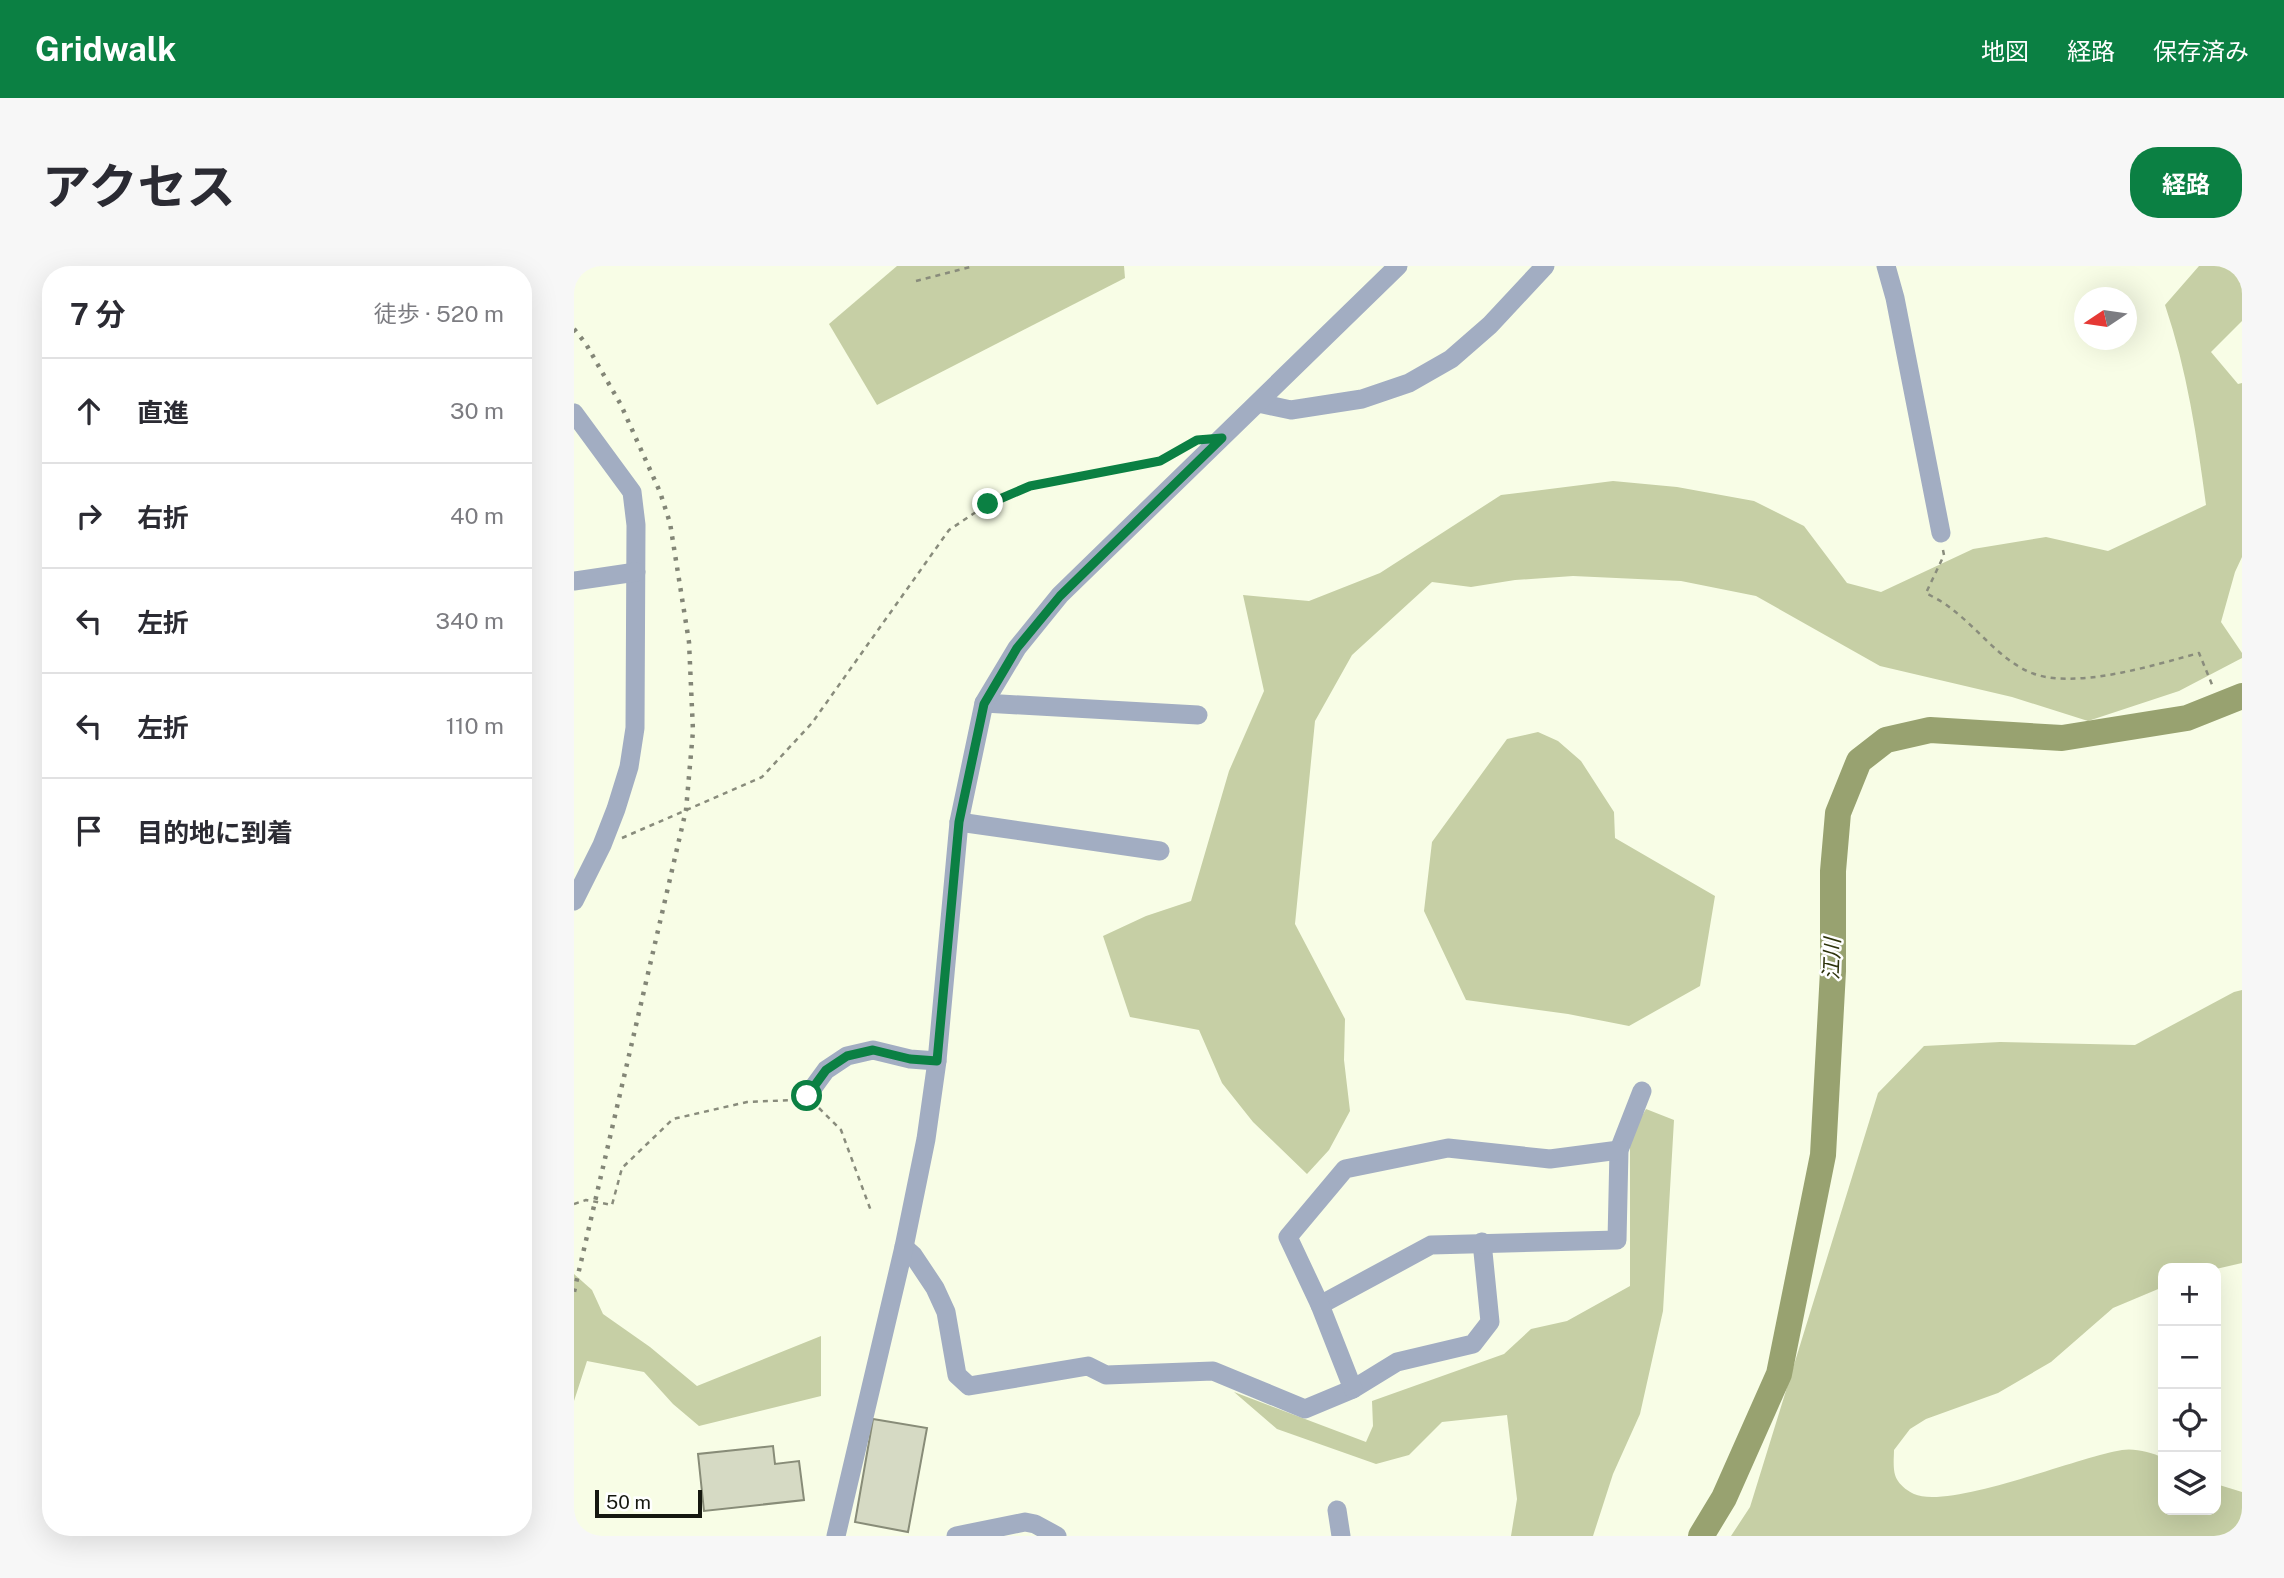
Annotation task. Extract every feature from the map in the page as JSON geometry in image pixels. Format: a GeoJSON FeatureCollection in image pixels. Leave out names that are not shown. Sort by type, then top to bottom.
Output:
{"type":"FeatureCollection","features":[{"type":"Feature","properties":{"kind":"street"},"geometry":{"type":"LineString","coordinates":[[836,1536],[904,1247],[926,1139],[937,1061],[959,822],[984,704],[1017,648],[1060,596],[1398,266]]}},
{"type":"Feature","properties":{"kind":"street"},"geometry":{"type":"LineString","coordinates":[[1258,403],[1291,410],[1362,399],[1409,383],[1451,359],[1490,325],[1545,266]]}},
{"type":"Feature","properties":{"kind":"street"},"geometry":{"type":"LineString","coordinates":[[1886,266],[1895,298],[1941,533]]}},
{"type":"Feature","properties":{"kind":"street"},"geometry":{"type":"LineString","coordinates":[[574,413],[632,492],[636,525],[635,728],[629,767],[602,845],[574,901]]}},
{"type":"Feature","properties":{"kind":"street"},"geometry":{"type":"LineString","coordinates":[[574,581],[636,572]]}},
{"type":"Feature","properties":{"kind":"street"},"geometry":{"type":"LineString","coordinates":[[984,704],[1198,715]]}},
{"type":"Feature","properties":{"kind":"street"},"geometry":{"type":"LineString","coordinates":[[959,822],[1160,851]]}},
{"type":"Feature","properties":{"kind":"street"},"geometry":{"type":"LineString","coordinates":[[807,1096],[826,1070],[847,1056],[873,1050],[910,1059],[937,1061]]}},
{"type":"Feature","properties":{"kind":"street"},"geometry":{"type":"LineString","coordinates":[[1320,1306],[1431,1245],[1617,1240],[1619,1150],[1642,1091]]}},
{"type":"Feature","properties":{"kind":"street"},"geometry":{"type":"LineString","coordinates":[[1353,1389],[1320,1306],[1288,1237],[1345,1169],[1448,1148],[1550,1159],[1619,1150]]}},
{"type":"Feature","properties":{"kind":"street"},"geometry":{"type":"LineString","coordinates":[[904,1247],[913,1255],[935,1288],[946,1312],[957,1376],[969,1386],[1088,1366],[1106,1375],[1213,1371],[1305,1409],[1353,1389],[1397,1362],[1473,1344],[1490,1322],[1482,1242]]}},
{"type":"Feature","properties":{"kind":"street"},"geometry":{"type":"LineString","coordinates":[[1337,1510],[1341,1536]]}},
{"type":"Feature","properties":{"kind":"street"},"geometry":{"type":"LineString","coordinates":[[956,1536],[1024,1522],[1035,1524],[1057,1536]]}},
{"type":"Feature","properties":{"kind":"path"},"geometry":{"type":"LineString","coordinates":[[916,281],[974,266]]}},
{"type":"Feature","properties":{"kind":"path"},"geometry":{"type":"LineString","coordinates":[[602,845],[762,777],[812,723],[949,530],[988,504],[1030,486],[1160,461],[1197,440],[1222,438]]}},
{"type":"Feature","properties":{"kind":"path"},"geometry":{"type":"LineString","coordinates":[[1941,533],[1944,555],[1926,593],[1953,610],[1979,635],[2028,671],[2067,680],[2110,674],[2199,653],[2213,687]]}},
{"type":"Feature","properties":{"kind":"path"},"geometry":{"type":"LineString","coordinates":[[574,1204],[586,1200],[612,1205],[622,1168],[673,1119],[747,1102],[796,1100],[807,1096],[841,1130],[871,1211]]}},
{"type":"Feature","properties":{"kind":"green space"},"geometry":{"type":"Polygon","coordinates":[[[897,266],[1124,266],[1125,278],[877,405],[829,324],[897,266]]]}},
{"type":"Feature","properties":{"kind":"green space"},"geometry":{"type":"Polygon","coordinates":[[[2199,266],[2242,266],[2242,321],[2211,352],[2238,384],[2242,383],[2242,557],[2221,622],[2242,653],[2242,658],[2179,691],[2088,721],[2012,697],[1880,666],[1756,596],[1681,581],[1573,576],[1515,580],[1471,587],[1432,582],[1352,655],[1315,721],[1295,924],[1345,1019],[1344,1060],[1350,1111],[1329,1150],[1307,1174],[1253,1122],[1222,1083],[1199,1030],[1130,1017],[1103,936],[1146,916],[1191,901],[1229,771],[1264,691],[1243,595],[1309,601],[1380,573],[1501,495],[1613,481],[1677,487],[1754,501],[1804,526],[1847,583],[1881,592],[1973,549],[2046,537],[2108,551],[2206,505],[2185,379],[2165,305],[2199,266]]]}},
{"type":"Feature","properties":{"kind":"green space"},"geometry":{"type":"Polygon","coordinates":[[[1538,732],[1558,741],[1581,761],[1614,812],[1615,838],[1715,896],[1700,986],[1629,1026],[1568,1014],[1466,1000],[1424,911],[1432,842],[1507,739],[1538,732]]]}},
{"type":"Feature","properties":{"kind":"green space"},"geometry":{"type":"Polygon","coordinates":[[[2242,990],[2242,1263],[2221,1268],[2221,1263],[2158,1263],[2158,1289],[2113,1308],[2051,1362],[1998,1393],[1926,1419],[1910,1429],[1894,1450],[1894,1470],[1903,1487],[1914,1494],[1931,1497],[1984,1489],[2122,1450],[2143,1451],[2158,1456],[2158,1515],[2221,1515],[2221,1486],[2242,1492],[2242,1536],[1731,1536],[1750,1507],[1878,1093],[1924,1046],[2000,1042],[2135,1045],[2242,990]]]}},
{"type":"Feature","properties":{"kind":"green space"},"geometry":{"type":"Polygon","coordinates":[[[1646,1109],[1674,1120],[1663,1311],[1640,1414],[1613,1474],[1593,1536],[1511,1536],[1517,1499],[1507,1415],[1442,1422],[1409,1455],[1376,1464],[1277,1429],[1234,1392],[1366,1442],[1373,1426],[1372,1401],[1504,1354],[1531,1329],[1567,1321],[1630,1286],[1630,1136],[1646,1109]]]}},
{"type":"Feature","properties":{"kind":"green space"},"geometry":{"type":"Polygon","coordinates":[[[574,1274],[592,1290],[603,1314],[650,1347],[697,1386],[821,1336],[821,1396],[699,1426],[673,1404],[644,1372],[587,1361],[574,1401],[574,1274]]]}},
{"type":"Feature","properties":{"kind":"building"},"geometry":{"type":"Polygon","coordinates":[[[873,1419],[927,1428],[908,1532],[855,1522],[873,1419]]]}},
{"type":"Feature","properties":{"kind":"building"},"geometry":{"type":"Polygon","coordinates":[[[773,1446],[775,1464],[799,1461],[804,1500],[704,1511],[698,1454],[773,1446]]]}},
{"type":"Feature","properties":{"kind":"waterway","name":"江川"},"geometry":{"type":"LineString","coordinates":[[1701,1536],[1724,1498],[1779,1374],[1823,1155],[1833,971],[1833,871],[1838,813],[1859,761],[1886,740],[1930,730],[2062,738],[2187,718],[2242,696]]}},
{"type":"Feature","properties":{"kind":"railway"},"geometry":{"type":"LineString","coordinates":[[574,329],[586,344],[621,405],[660,492],[670,523],[689,642],[693,731],[686,810],[574,1292]]}},
{"type":"Feature","properties":{"kind":"route"},"geometry":{"type":"LineString","coordinates":[[807,1096],[826,1070],[847,1056],[873,1050],[910,1059],[937,1061],[959,822],[984,704],[1017,648],[1060,596],[1222,438],[1197,440],[1160,461],[1030,486],[988,504]]}}]}
